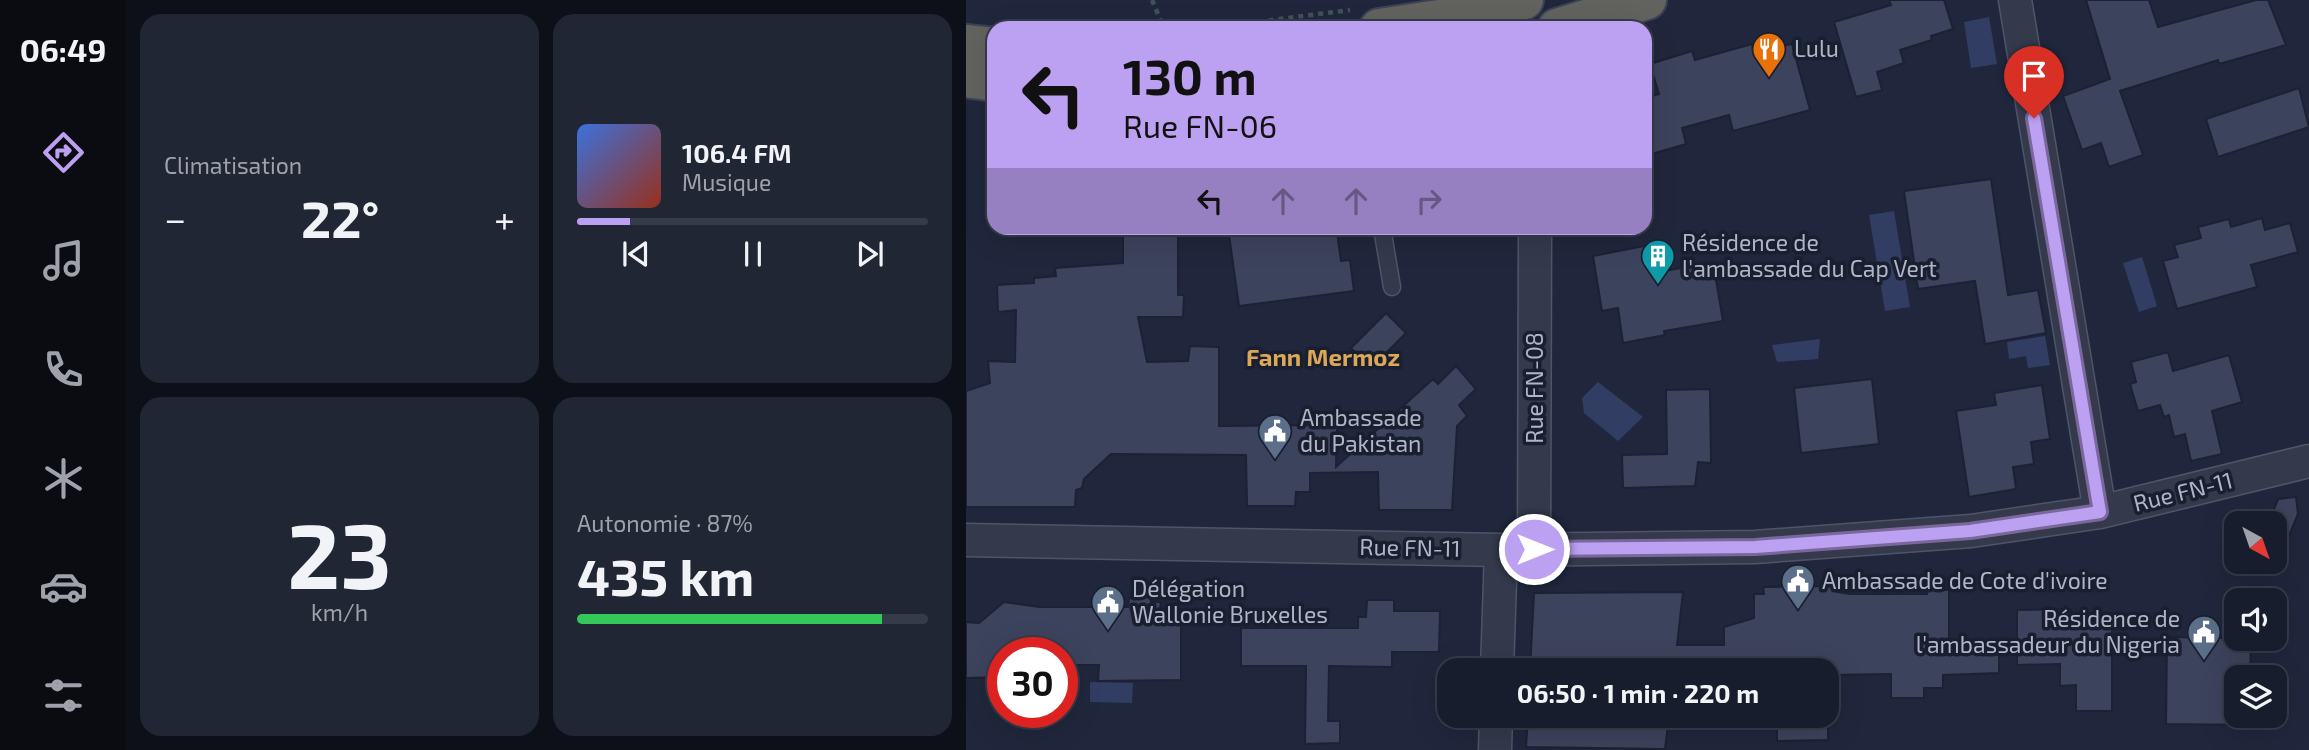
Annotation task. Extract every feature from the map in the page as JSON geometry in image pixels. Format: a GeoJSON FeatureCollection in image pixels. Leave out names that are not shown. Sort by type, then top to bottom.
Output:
{"type":"FeatureCollection","features":[{"type":"Feature","properties":{"kind":"highway"},"geometry":{"type":"LineString","coordinates":[[1370,18],[1452,17],[1522,0]]}},
{"type":"Feature","properties":{"kind":"highway"},"geometry":{"type":"LineString","coordinates":[[1580,21],[1647,0]]}},
{"type":"Feature","properties":{"kind":"highway"},"geometry":{"type":"LineString","coordinates":[[966,44],[987,46]]}},
{"type":"Feature","properties":{"kind":"highway"},"geometry":{"type":"LineString","coordinates":[[966,78],[987,81]]}},
{"type":"Feature","properties":{"kind":"street"},"geometry":{"type":"LineString","coordinates":[[2015,0],[2100,512]]}},
{"type":"Feature","properties":{"kind":"street","name":"Rue FN-08"},"geometry":{"type":"LineString","coordinates":[[1534,549],[1535,235]]}},
{"type":"Feature","properties":{"kind":"street","name":"Rue FN-11"},"geometry":{"type":"LineString","coordinates":[[966,540],[1501,550],[1755,547],[1970,531],[2100,512],[2309,461]]}},
{"type":"Feature","properties":{"kind":"street"},"geometry":{"type":"LineString","coordinates":[[1497,658],[1501,550]]}},
{"type":"Feature","properties":{"kind":"street"},"geometry":{"type":"LineString","coordinates":[[1495,750],[1496,728]]}},
{"type":"Feature","properties":{"kind":"lane"},"geometry":{"type":"LineString","coordinates":[[1383,235],[1392,287]]}},
{"type":"Feature","properties":{"kind":"path"},"geometry":{"type":"LineString","coordinates":[[1152,0],[1161,21]]}},
{"type":"Feature","properties":{"kind":"path"},"geometry":{"type":"LineString","coordinates":[[1322,21],[1370,18]]}},
{"type":"Feature","properties":{"kind":"water"},"geometry":{"type":"Polygon","coordinates":[[[1989,17],[1997,64],[1971,68],[1964,22],[1989,17]]]}},
{"type":"Feature","properties":{"kind":"water"},"geometry":{"type":"Polygon","coordinates":[[[1894,211],[1910,307],[1885,311],[1869,215],[1894,211]]]}},
{"type":"Feature","properties":{"kind":"water"},"geometry":{"type":"Polygon","coordinates":[[[2142,257],[2157,306],[2139,312],[2123,263],[2142,257]]]}},
{"type":"Feature","properties":{"kind":"water"},"geometry":{"type":"Polygon","coordinates":[[[2045,336],[2050,365],[2028,368],[2026,356],[2009,359],[2007,342],[2045,336]]]}},
{"type":"Feature","properties":{"kind":"water"},"geometry":{"type":"Polygon","coordinates":[[[1820,339],[1818,359],[1777,362],[1772,345],[1820,339]]]}},
{"type":"Feature","properties":{"kind":"water"},"geometry":{"type":"Polygon","coordinates":[[[1598,382],[1643,417],[1618,441],[1584,413],[1582,398],[1598,382]]]}},
{"type":"Feature","properties":{"kind":"water"},"geometry":{"type":"Polygon","coordinates":[[[1090,682],[1133,683],[1132,703],[1090,702],[1090,682]]]}},
{"type":"Feature","properties":{"kind":"building"},"geometry":{"type":"Polygon","coordinates":[[[1889,0],[1944,0],[1953,29],[1931,36],[1932,40],[1900,50],[1904,63],[1877,72],[1882,90],[1856,97],[1834,22],[1891,5],[1889,0]]]}},
{"type":"Feature","properties":{"kind":"building"},"geometry":{"type":"Polygon","coordinates":[[[2086,0],[2149,0],[2158,27],[2256,0],[2268,0],[2286,45],[2219,64],[2218,60],[2120,91],[2143,155],[2109,167],[2101,143],[2082,150],[2063,96],[2110,79],[2086,0]]]}},
{"type":"Feature","properties":{"kind":"building"},"geometry":{"type":"Polygon","coordinates":[[[1752,44],[1753,51],[1792,44],[1810,110],[1733,131],[1729,115],[1682,128],[1686,144],[1652,154],[1652,96],[1659,94],[1652,63],[1692,51],[1695,60],[1752,44]]]}},
{"type":"Feature","properties":{"kind":"building"},"geometry":{"type":"Polygon","coordinates":[[[2299,88],[2309,127],[2218,157],[2206,119],[2299,88]]]}},
{"type":"Feature","properties":{"kind":"building"},"geometry":{"type":"Polygon","coordinates":[[[1991,179],[2008,295],[2038,290],[2046,333],[1985,344],[1975,281],[1918,289],[1904,191],[1991,179]]]}},
{"type":"Feature","properties":{"kind":"building"},"geometry":{"type":"Polygon","coordinates":[[[2262,218],[2265,230],[2290,223],[2298,252],[2251,265],[2257,287],[2177,309],[2163,261],[2178,257],[2174,245],[2201,238],[2198,227],[2229,219],[2231,227],[2262,218]]]}},
{"type":"Feature","properties":{"kind":"building"},"geometry":{"type":"Polygon","coordinates":[[[1123,235],[1178,235],[1178,295],[1184,295],[1183,317],[1138,317],[1147,362],[1188,361],[1190,346],[1219,347],[1219,426],[1337,425],[1336,467],[1433,379],[1438,384],[1456,366],[1476,389],[1459,405],[1467,416],[1457,426],[1452,510],[1379,510],[1378,472],[1310,473],[1310,492],[1296,492],[1295,506],[1247,506],[1246,455],[1111,454],[1084,479],[1082,488],[1076,490],[1075,507],[966,507],[966,391],[990,383],[988,361],[1015,362],[1016,310],[998,312],[997,285],[1034,283],[1034,278],[1056,276],[1055,268],[1123,263],[1123,235]]]}},
{"type":"Feature","properties":{"kind":"building"},"geometry":{"type":"Polygon","coordinates":[[[1229,235],[1337,235],[1341,261],[1350,260],[1354,291],[1239,306],[1229,235]]]}},
{"type":"Feature","properties":{"kind":"building","name":"Résidence de l'ambassade du Cap Vert"},"geometry":{"type":"Polygon","coordinates":[[[1649,245],[1654,273],[1713,262],[1723,321],[1664,331],[1665,335],[1623,343],[1618,308],[1602,311],[1593,256],[1649,245]]]}},
{"type":"Feature","properties":{"kind":"building"},"geometry":{"type":"Polygon","coordinates":[[[1386,313],[1406,333],[1371,368],[1351,348],[1386,313]]]}},
{"type":"Feature","properties":{"kind":"building"},"geometry":{"type":"Polygon","coordinates":[[[2168,352],[2173,371],[2229,355],[2242,402],[2212,411],[2222,454],[2191,461],[2185,434],[2174,437],[2169,415],[2164,417],[2160,405],[2138,411],[2130,384],[2136,382],[2131,362],[2168,352]]]}},
{"type":"Feature","properties":{"kind":"building"},"geometry":{"type":"Polygon","coordinates":[[[1872,379],[1879,444],[1801,453],[1794,388],[1872,379]]]}},
{"type":"Feature","properties":{"kind":"building"},"geometry":{"type":"Polygon","coordinates":[[[2042,385],[2050,439],[2031,442],[2034,464],[2013,467],[2016,489],[1969,497],[1956,411],[1996,405],[1994,393],[2042,385]]]}},
{"type":"Feature","properties":{"kind":"building"},"geometry":{"type":"Polygon","coordinates":[[[1710,389],[1711,463],[1698,462],[1695,486],[1623,488],[1622,455],[1667,454],[1666,390],[1710,389]]]}},
{"type":"Feature","properties":{"kind":"building"},"geometry":{"type":"Polygon","coordinates":[[[2296,497],[2298,514],[2287,540],[2287,511],[2274,511],[2278,499],[2296,497]]]}},
{"type":"Feature","properties":{"kind":"building"},"geometry":{"type":"Polygon","coordinates":[[[1838,586],[1837,592],[1850,594],[1927,594],[1927,590],[1949,590],[1949,644],[1999,644],[1999,673],[1943,675],[1943,688],[1924,688],[1924,698],[1891,698],[1891,674],[1839,675],[1839,658],[1531,658],[1534,593],[1683,592],[1677,645],[1724,645],[1724,627],[1754,618],[1754,594],[1764,594],[1763,587],[1838,586]]]}},
{"type":"Feature","properties":{"kind":"building"},"geometry":{"type":"Polygon","coordinates":[[[1150,597],[1151,602],[1161,602],[1160,609],[1181,609],[1181,680],[1098,681],[1099,665],[1078,665],[1078,637],[987,637],[987,677],[966,678],[966,622],[979,623],[1004,602],[1040,607],[1128,607],[1129,598],[1150,597]]]}},
{"type":"Feature","properties":{"kind":"building"},"geometry":{"type":"Polygon","coordinates":[[[1367,600],[1394,600],[1394,611],[1440,611],[1439,652],[1392,652],[1392,667],[1329,666],[1328,721],[1340,721],[1340,743],[1305,744],[1306,666],[1241,666],[1241,628],[1358,628],[1358,617],[1366,617],[1367,600]]]}},
{"type":"Feature","properties":{"kind":"building"},"geometry":{"type":"Polygon","coordinates":[[[2071,609],[2071,623],[2112,623],[2112,711],[2076,711],[2076,685],[2060,686],[2060,664],[2017,665],[2017,610],[2071,609]]]}},
{"type":"Feature","properties":{"kind":"building"},"geometry":{"type":"Polygon","coordinates":[[[2167,637],[2223,638],[2224,651],[2251,651],[2250,665],[2224,665],[2224,725],[2166,724],[2167,637]]]}},
{"type":"Feature","properties":{"kind":"building"},"geometry":{"type":"Polygon","coordinates":[[[1527,728],[1668,728],[1665,749],[1526,747],[1527,728]]]}},
{"type":"Feature","properties":{"kind":"building"},"geometry":{"type":"Polygon","coordinates":[[[1777,728],[1828,728],[1828,740],[1777,741],[1777,728]]]}},
{"type":"Feature","properties":{"kind":"place","name":"Lulu"},"geometry":{"type":"Point","coordinates":[1769,79]}},
{"type":"Feature","properties":{"kind":"place","name":"Résidence de l'ambassade du Cap Vert"},"geometry":{"type":"Point","coordinates":[1658,286]}},
{"type":"Feature","properties":{"kind":"place","name":"Ambassade du Pakistan"},"geometry":{"type":"Point","coordinates":[1275,461]}},
{"type":"Feature","properties":{"kind":"place","name":"Ambassade de Cote d'ivoire"},"geometry":{"type":"Point","coordinates":[1798,611]}},
{"type":"Feature","properties":{"kind":"place","name":"Délégation Wallonie Bruxelles"},"geometry":{"type":"Point","coordinates":[1108,632]}},
{"type":"Feature","properties":{"kind":"place","name":"Résidence de l'ambassadeur du Nigeria"},"geometry":{"type":"Point","coordinates":[2204,662]}},
{"type":"Feature","properties":{"kind":"district","name":"Fann Mermoz"},"geometry":{"type":"Point","coordinates":[1323,358]}},
{"type":"Feature","properties":{"kind":"route"},"geometry":{"type":"LineString","coordinates":[[1534,549],[1755,547],[1970,531],[2100,512],[2034,118]]}}]}
